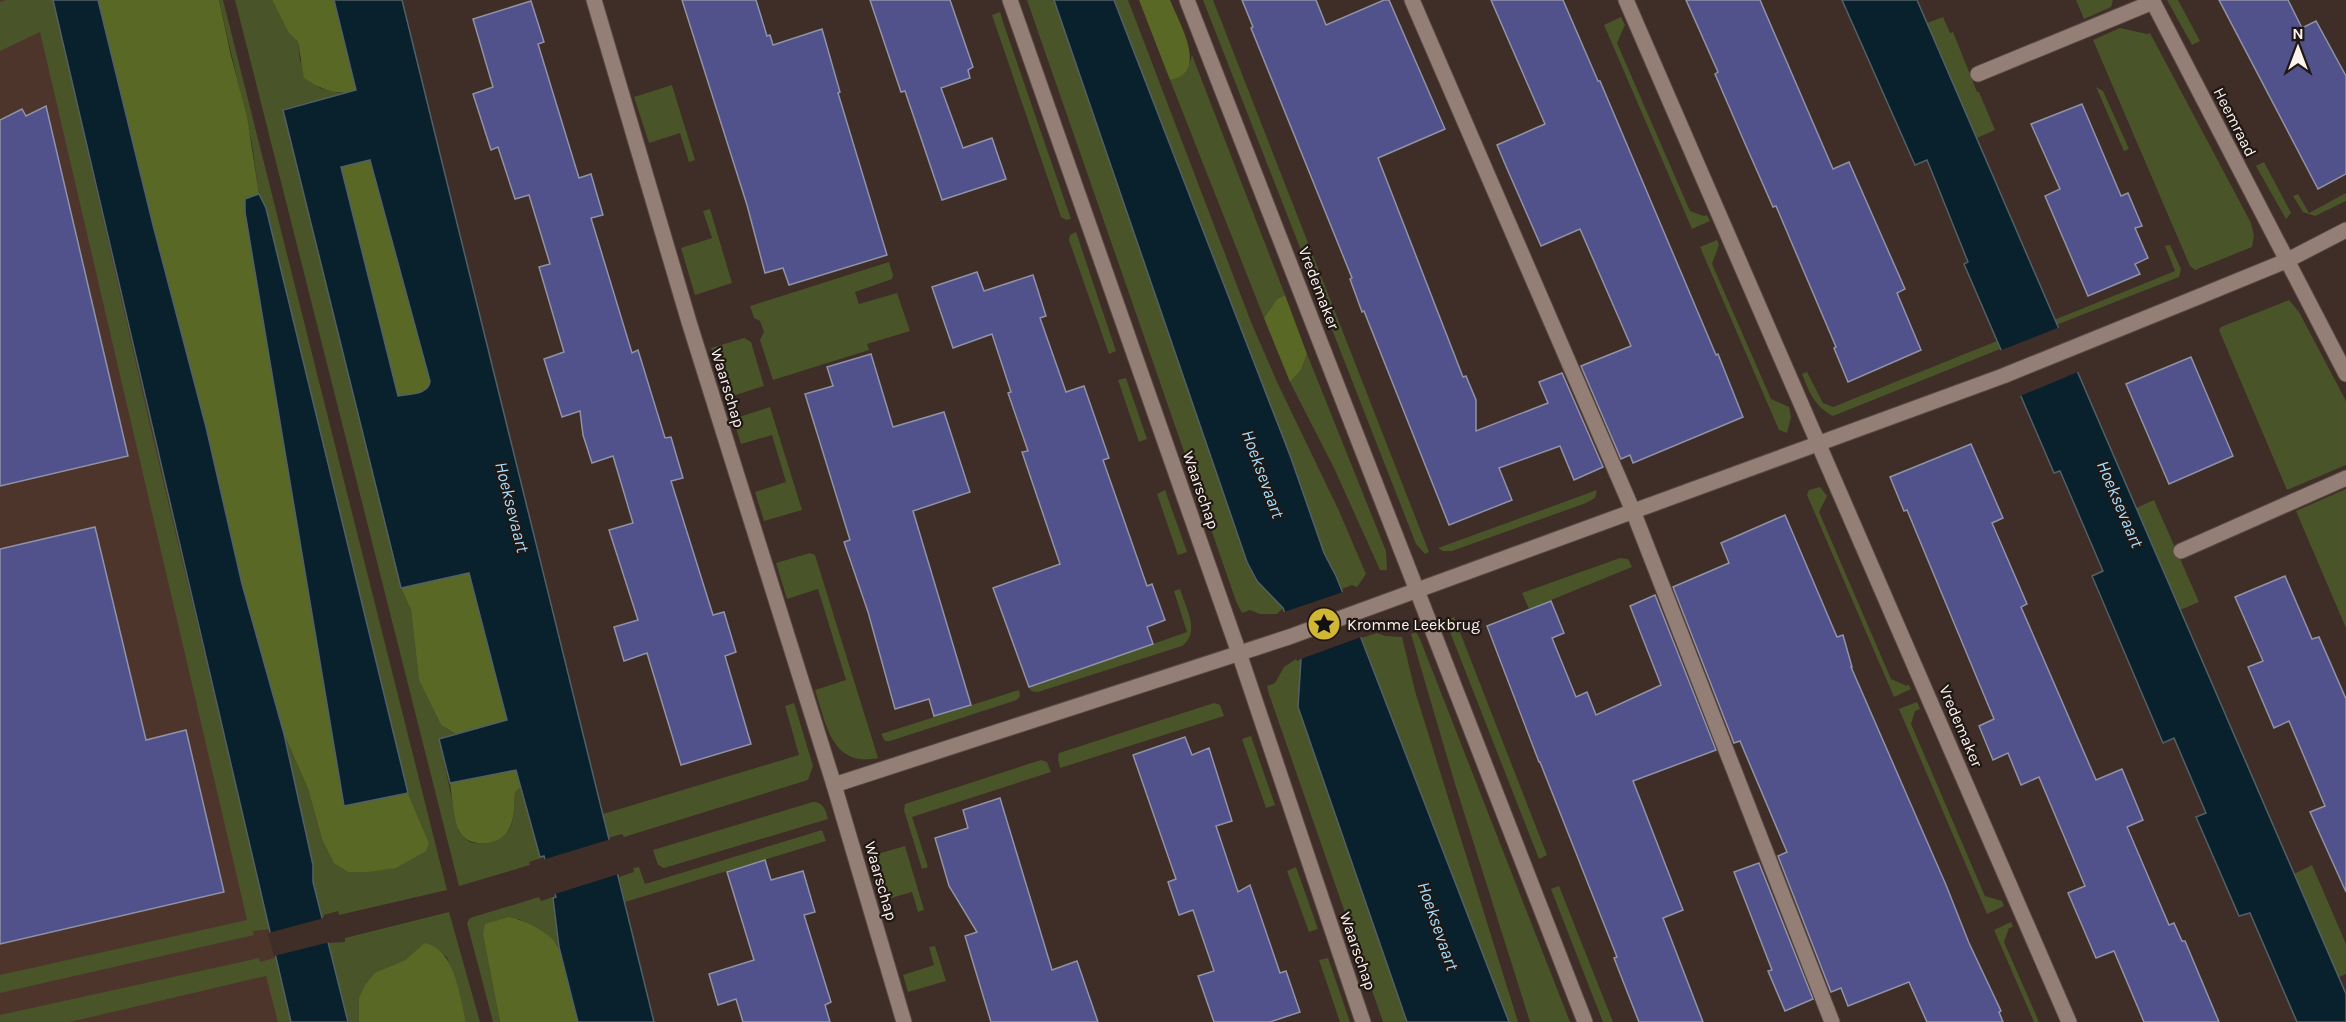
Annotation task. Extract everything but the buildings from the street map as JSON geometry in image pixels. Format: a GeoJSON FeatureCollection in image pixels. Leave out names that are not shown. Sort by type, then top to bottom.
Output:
{"type":"FeatureCollection","features":[{"type":"Feature","properties":{"kind":"street","name":"Waarschap"},"geometry":{"type":"LineString","coordinates":[[594,0],[689,322],[834,785],[904,1022]]}},
{"type":"Feature","properties":{"kind":"street","name":"Waarschap"},"geometry":{"type":"LineString","coordinates":[[1010,0],[1239,653],[1363,1022]]}},
{"type":"Feature","properties":{"kind":"street","name":"Vredemaker"},"geometry":{"type":"LineString","coordinates":[[1187,0],[1585,1022]]}},
{"type":"Feature","properties":{"kind":"street"},"geometry":{"type":"LineString","coordinates":[[1412,0],[1633,511],[1832,1022]]}},
{"type":"Feature","properties":{"kind":"street","name":"Vredemaker"},"geometry":{"type":"LineString","coordinates":[[1626,0],[1820,443],[2069,1022]]}},
{"type":"Feature","properties":{"kind":"street"},"geometry":{"type":"LineString","coordinates":[[1978,74],[2152,1]]}},
{"type":"Feature","properties":{"kind":"street","name":"Heemraad"},"geometry":{"type":"LineString","coordinates":[[2152,1],[2346,374]]}},
{"type":"Feature","properties":{"kind":"street"},"geometry":{"type":"LineString","coordinates":[[834,785],[1289,637],[2003,376],[2286,261],[2346,230]]}},
{"type":"Feature","properties":{"kind":"street"},"geometry":{"type":"LineString","coordinates":[[2181,551],[2346,478]]}},
{"type":"Feature","properties":{"kind":"shaded area"},"geometry":{"type":"Polygon","coordinates":[[[0,0],[78,0],[325,1022],[0,1022],[0,0]]]}},
{"type":"Feature","properties":{"kind":"green space"},"geometry":{"type":"Polygon","coordinates":[[[53,0],[155,447],[270,929],[253,931],[254,935],[0,993],[0,975],[247,920],[40,32],[0,51],[0,2],[53,0]]]}},
{"type":"Feature","properties":{"kind":"green space"},"geometry":{"type":"Polygon","coordinates":[[[98,0],[219,0],[247,117],[259,194],[245,199],[245,212],[344,805],[408,793],[429,843],[426,851],[396,868],[348,872],[334,863],[322,839],[308,789],[284,734],[242,584],[206,427],[153,225],[98,0]]]}},
{"type":"Feature","properties":{"kind":"green space"},"geometry":{"type":"Polygon","coordinates":[[[219,0],[223,0],[447,890],[339,915],[338,911],[324,915],[324,917],[321,916],[313,882],[313,865],[284,734],[308,789],[322,839],[429,843],[408,793],[266,208],[259,194],[252,144],[219,0]]]}},
{"type":"Feature","properties":{"kind":"green space"},"geometry":{"type":"Polygon","coordinates":[[[235,0],[272,0],[288,32],[298,42],[300,61],[320,88],[344,94],[283,109],[401,588],[411,610],[419,679],[441,725],[456,734],[439,739],[459,832],[475,843],[491,842],[502,837],[511,826],[515,792],[521,787],[540,856],[544,857],[529,862],[530,865],[459,886],[235,0]]]}},
{"type":"Feature","properties":{"kind":"green space"},"geometry":{"type":"Polygon","coordinates":[[[272,0],[334,0],[356,91],[342,93],[329,90],[304,78],[298,42],[288,32],[272,0]]]}},
{"type":"Feature","properties":{"kind":"green space"},"geometry":{"type":"Polygon","coordinates":[[[1027,0],[1054,0],[1247,562],[1253,575],[1283,608],[1277,614],[1260,614],[1250,610],[1242,613],[1236,601],[1027,0]]]}},
{"type":"Feature","properties":{"kind":"green space"},"geometry":{"type":"Polygon","coordinates":[[[1114,0],[1128,0],[1251,322],[1366,574],[1357,587],[1352,585],[1342,589],[1324,553],[1291,458],[1114,0]]]}},
{"type":"Feature","properties":{"kind":"green space"},"geometry":{"type":"Polygon","coordinates":[[[1139,0],[1170,0],[1185,34],[1190,58],[1188,68],[1182,75],[1170,80],[1139,0]]]}},
{"type":"Feature","properties":{"kind":"green space"},"geometry":{"type":"Polygon","coordinates":[[[1203,0],[1213,0],[1429,552],[1425,554],[1416,544],[1203,0]]]}},
{"type":"Feature","properties":{"kind":"green space"},"geometry":{"type":"Polygon","coordinates":[[[2076,0],[2113,0],[2111,7],[2084,19],[2076,0]]]}},
{"type":"Feature","properties":{"kind":"green space"},"geometry":{"type":"Polygon","coordinates":[[[2167,0],[2178,0],[2200,41],[2192,45],[2167,0]]]}},
{"type":"Feature","properties":{"kind":"green space"},"geometry":{"type":"Polygon","coordinates":[[[1000,12],[1071,219],[1066,220],[1061,217],[992,15],[1000,12]]]}},
{"type":"Feature","properties":{"kind":"green space"},"geometry":{"type":"Polygon","coordinates":[[[1621,17],[1625,25],[1617,43],[1690,211],[1707,215],[1710,221],[1692,229],[1604,25],[1621,17]]]}},
{"type":"Feature","properties":{"kind":"green space"},"geometry":{"type":"Polygon","coordinates":[[[1943,17],[1950,33],[1953,32],[1995,130],[1977,138],[1927,23],[1943,17]]]}},
{"type":"Feature","properties":{"kind":"green space"},"geometry":{"type":"Polygon","coordinates":[[[2120,28],[2150,33],[2251,223],[2254,236],[2252,247],[2195,270],[2190,266],[2093,40],[2120,28]]]}},
{"type":"Feature","properties":{"kind":"green space"},"geometry":{"type":"Polygon","coordinates":[[[1192,55],[1285,295],[1277,299],[1264,318],[1170,80],[1179,77],[1185,71],[1192,55]]]}},
{"type":"Feature","properties":{"kind":"green space"},"geometry":{"type":"Polygon","coordinates":[[[672,85],[695,160],[689,162],[680,133],[649,143],[634,97],[672,85]]]}},
{"type":"Feature","properties":{"kind":"green space"},"geometry":{"type":"Polygon","coordinates":[[[2096,87],[2103,91],[2129,149],[2124,151],[2096,87]]]}},
{"type":"Feature","properties":{"kind":"green space"},"geometry":{"type":"Polygon","coordinates":[[[370,160],[430,381],[426,389],[412,395],[397,397],[341,167],[370,160]]]}},
{"type":"Feature","properties":{"kind":"green space"},"geometry":{"type":"Polygon","coordinates":[[[2264,162],[2291,213],[2286,219],[2256,166],[2264,162]]]}},
{"type":"Feature","properties":{"kind":"green space"},"geometry":{"type":"Polygon","coordinates":[[[2346,193],[2346,201],[2315,216],[2303,212],[2293,196],[2298,194],[2309,213],[2346,193]]]}},
{"type":"Feature","properties":{"kind":"green space"},"geometry":{"type":"Polygon","coordinates":[[[710,209],[732,283],[695,295],[681,248],[712,238],[703,211],[710,209]]]}},
{"type":"Feature","properties":{"kind":"green space"},"geometry":{"type":"Polygon","coordinates":[[[1076,232],[1116,351],[1109,354],[1069,240],[1070,235],[1076,232]]]}},
{"type":"Feature","properties":{"kind":"green space"},"geometry":{"type":"Polygon","coordinates":[[[1717,240],[1719,245],[1712,264],[1771,399],[1789,407],[1791,417],[1787,433],[1779,430],[1700,247],[1717,240]]]}},
{"type":"Feature","properties":{"kind":"green space"},"geometry":{"type":"Polygon","coordinates":[[[2170,245],[2181,269],[2179,277],[2056,325],[2054,320],[2175,271],[2165,246],[2170,245]]]}},
{"type":"Feature","properties":{"kind":"green space"},"geometry":{"type":"Polygon","coordinates":[[[889,262],[892,279],[855,292],[859,304],[897,293],[910,331],[867,344],[869,350],[773,380],[760,340],[764,332],[760,321],[754,318],[750,306],[889,262]]]}},
{"type":"Feature","properties":{"kind":"green space"},"geometry":{"type":"Polygon","coordinates":[[[1285,295],[1307,354],[1301,370],[1290,382],[1264,318],[1277,299],[1285,295]]]}},
{"type":"Feature","properties":{"kind":"green space"},"geometry":{"type":"Polygon","coordinates":[[[2289,300],[2299,312],[2346,401],[2346,465],[2287,490],[2219,330],[2221,327],[2289,300]]]}},
{"type":"Feature","properties":{"kind":"green space"},"geometry":{"type":"Polygon","coordinates":[[[744,338],[751,342],[764,386],[726,398],[711,348],[744,338]]]}},
{"type":"Feature","properties":{"kind":"green space"},"geometry":{"type":"Polygon","coordinates":[[[1997,341],[2000,349],[1833,416],[1817,404],[1802,374],[1807,372],[1823,403],[1833,407],[1997,341]]]}},
{"type":"Feature","properties":{"kind":"green space"},"geometry":{"type":"Polygon","coordinates":[[[1307,354],[1386,551],[1387,570],[1380,570],[1334,468],[1290,382],[1301,370],[1307,354]]]}},
{"type":"Feature","properties":{"kind":"green space"},"geometry":{"type":"Polygon","coordinates":[[[1126,378],[1147,439],[1139,442],[1118,380],[1126,378]]]}},
{"type":"Feature","properties":{"kind":"green space"},"geometry":{"type":"Polygon","coordinates":[[[770,407],[802,510],[764,521],[755,492],[786,482],[772,435],[741,444],[733,419],[770,407]]]}},
{"type":"Feature","properties":{"kind":"green space"},"geometry":{"type":"Polygon","coordinates":[[[1820,487],[1827,496],[1819,512],[1891,679],[1907,686],[1908,684],[1911,689],[1894,697],[1807,495],[1809,490],[1820,487]]]}},
{"type":"Feature","properties":{"kind":"green space"},"geometry":{"type":"Polygon","coordinates":[[[2346,489],[2346,628],[2296,511],[2346,489]]]}},
{"type":"Feature","properties":{"kind":"green space"},"geometry":{"type":"Polygon","coordinates":[[[1165,490],[1187,552],[1178,555],[1157,494],[1165,490]]]}},
{"type":"Feature","properties":{"kind":"green space"},"geometry":{"type":"Polygon","coordinates":[[[1597,490],[1595,498],[1586,503],[1452,551],[1443,551],[1438,548],[1597,490]]]}},
{"type":"Feature","properties":{"kind":"green space"},"geometry":{"type":"Polygon","coordinates":[[[2154,500],[2199,602],[2180,610],[2136,508],[2154,500]]]}},
{"type":"Feature","properties":{"kind":"green space"},"geometry":{"type":"Polygon","coordinates":[[[810,553],[815,555],[878,758],[862,759],[850,756],[840,750],[827,729],[815,690],[846,680],[818,589],[787,599],[776,563],[810,553]]]}},
{"type":"Feature","properties":{"kind":"green space"},"geometry":{"type":"Polygon","coordinates":[[[1620,558],[1628,559],[1632,567],[1529,609],[1522,593],[1620,558]]]}},
{"type":"Feature","properties":{"kind":"green space"},"geometry":{"type":"Polygon","coordinates":[[[469,572],[507,720],[456,734],[441,725],[419,680],[411,610],[401,588],[469,572]]]}},
{"type":"Feature","properties":{"kind":"green space"},"geometry":{"type":"Polygon","coordinates":[[[1180,589],[1191,627],[1191,634],[1182,646],[1038,692],[1031,691],[1029,687],[1187,632],[1174,591],[1180,589]]]}},
{"type":"Feature","properties":{"kind":"green space"},"geometry":{"type":"Polygon","coordinates":[[[1454,617],[1547,855],[1539,859],[1450,632],[1448,619],[1454,617]]]}},
{"type":"Feature","properties":{"kind":"green space"},"geometry":{"type":"Polygon","coordinates":[[[1416,632],[1570,1022],[1530,1022],[1455,784],[1411,634],[1416,632]]]}},
{"type":"Feature","properties":{"kind":"green space"},"geometry":{"type":"Polygon","coordinates":[[[1377,633],[1402,637],[1415,691],[1518,1022],[1484,1022],[1361,638],[1377,633]]]}},
{"type":"Feature","properties":{"kind":"green space"},"geometry":{"type":"Polygon","coordinates":[[[1296,659],[1297,661],[1301,659],[1298,707],[1407,1022],[1383,1022],[1269,694],[1267,686],[1275,683],[1284,667],[1296,659]]]}},
{"type":"Feature","properties":{"kind":"green space"},"geometry":{"type":"Polygon","coordinates":[[[1019,690],[1020,696],[1017,700],[890,741],[885,741],[881,734],[1019,690]]]}},
{"type":"Feature","properties":{"kind":"green space"},"geometry":{"type":"Polygon","coordinates":[[[1917,702],[1920,709],[1915,711],[1911,724],[1985,896],[2002,901],[2004,906],[1987,914],[1899,709],[1917,702]]]}},
{"type":"Feature","properties":{"kind":"green space"},"geometry":{"type":"Polygon","coordinates":[[[794,703],[813,766],[808,780],[624,837],[622,834],[608,838],[603,814],[799,755],[785,706],[794,703]]]}},
{"type":"Feature","properties":{"kind":"green space"},"geometry":{"type":"Polygon","coordinates":[[[1214,703],[1220,705],[1224,716],[1060,768],[1059,753],[1214,703]]]}},
{"type":"Feature","properties":{"kind":"green space"},"geometry":{"type":"Polygon","coordinates":[[[1251,736],[1275,805],[1266,808],[1242,739],[1251,736]]]}},
{"type":"Feature","properties":{"kind":"green space"},"geometry":{"type":"Polygon","coordinates":[[[1041,760],[1047,762],[1051,772],[912,817],[928,867],[922,869],[904,810],[905,804],[1041,760]]]}},
{"type":"Feature","properties":{"kind":"green space"},"geometry":{"type":"Polygon","coordinates":[[[516,770],[521,787],[515,792],[512,820],[505,835],[486,843],[466,839],[457,824],[450,783],[516,770]]]}},
{"type":"Feature","properties":{"kind":"green space"},"geometry":{"type":"Polygon","coordinates":[[[813,802],[824,807],[828,819],[664,868],[658,865],[653,850],[813,802]]]}},
{"type":"Feature","properties":{"kind":"green space"},"geometry":{"type":"Polygon","coordinates":[[[822,830],[826,841],[625,902],[619,877],[634,872],[633,868],[639,867],[645,884],[822,830]]]}},
{"type":"Feature","properties":{"kind":"green space"},"geometry":{"type":"Polygon","coordinates":[[[905,846],[924,910],[918,912],[912,892],[881,901],[867,857],[905,846]]]}},
{"type":"Feature","properties":{"kind":"green space"},"geometry":{"type":"Polygon","coordinates":[[[2312,865],[2346,944],[2346,974],[2339,977],[2294,874],[2312,865]]]}},
{"type":"Feature","properties":{"kind":"green space"},"geometry":{"type":"Polygon","coordinates":[[[1296,867],[1318,929],[1309,932],[1287,871],[1296,867]]]}},
{"type":"Feature","properties":{"kind":"green space"},"geometry":{"type":"Polygon","coordinates":[[[1559,886],[1613,1022],[1603,1022],[1551,889],[1559,886]]]}},
{"type":"Feature","properties":{"kind":"green space"},"geometry":{"type":"Polygon","coordinates":[[[556,896],[553,898],[559,947],[549,937],[519,919],[483,935],[500,1022],[493,1022],[467,923],[470,918],[539,897],[541,901],[556,896]]]}},
{"type":"Feature","properties":{"kind":"green space"},"geometry":{"type":"Polygon","coordinates":[[[449,912],[480,1022],[466,1022],[447,957],[425,944],[405,960],[389,967],[359,998],[359,1022],[348,1022],[327,943],[345,942],[345,938],[449,912]]]}},
{"type":"Feature","properties":{"kind":"green space"},"geometry":{"type":"Polygon","coordinates":[[[509,917],[537,928],[556,943],[565,966],[578,1022],[500,1022],[483,935],[485,924],[509,917]]]}},
{"type":"Feature","properties":{"kind":"green space"},"geometry":{"type":"Polygon","coordinates":[[[2011,922],[2013,927],[2009,928],[2004,942],[2039,1022],[2034,1022],[1994,930],[2011,922]]]}},
{"type":"Feature","properties":{"kind":"green space"},"geometry":{"type":"Polygon","coordinates":[[[425,943],[444,955],[450,964],[466,1022],[359,1022],[359,998],[365,985],[375,973],[405,960],[425,943]]]}},
{"type":"Feature","properties":{"kind":"green space"},"geometry":{"type":"Polygon","coordinates":[[[935,946],[946,981],[908,992],[903,975],[934,965],[929,947],[935,946]]]}},
{"type":"Feature","properties":{"kind":"green space"},"geometry":{"type":"Polygon","coordinates":[[[277,956],[291,1022],[278,1022],[266,976],[70,1022],[0,1022],[0,1015],[259,958],[260,962],[277,956]]]}},
{"type":"Feature","properties":{"kind":"green space"},"geometry":{"type":"Polygon","coordinates":[[[1328,958],[1350,1022],[1340,1022],[1319,960],[1328,958]]]}},
{"type":"Feature","properties":{"kind":"water"},"geometry":{"type":"Polygon","coordinates":[[[53,0],[98,0],[153,225],[206,427],[242,584],[284,734],[313,865],[313,882],[348,1022],[291,1022],[53,0]]]}},
{"type":"Feature","properties":{"kind":"water","name":"Hoeksevaart"},"geometry":{"type":"Polygon","coordinates":[[[334,0],[402,0],[654,1022],[578,1022],[559,947],[553,898],[556,897],[544,856],[540,857],[516,770],[450,783],[439,739],[507,720],[469,573],[401,588],[283,110],[356,90],[334,0]],[[370,160],[341,167],[398,396],[422,391],[429,386],[430,381],[370,160]]]}},
{"type":"Feature","properties":{"kind":"water","name":"Hoeksevaart"},"geometry":{"type":"Polygon","coordinates":[[[1054,0],[1114,0],[1291,458],[1324,553],[1336,576],[1361,638],[1509,1022],[1407,1022],[1298,707],[1301,659],[1283,608],[1257,581],[1247,562],[1054,0]]]}},
{"type":"Feature","properties":{"kind":"water","name":"Hoeksevaart"},"geometry":{"type":"Polygon","coordinates":[[[1842,0],[1917,0],[2346,994],[2346,1022],[2297,1022],[2250,913],[2239,916],[2196,817],[2206,813],[2174,738],[2163,743],[2092,576],[2103,571],[2060,471],[2054,473],[1964,264],[1968,262],[1927,160],[1915,165],[1842,0]]]}},
{"type":"Feature","properties":{"kind":"water"},"geometry":{"type":"Polygon","coordinates":[[[259,194],[266,208],[408,793],[344,806],[245,212],[245,199],[259,194]]]}},
{"type":"Feature","properties":{"kind":"pier"},"geometry":{"type":"Polygon","coordinates":[[[2060,327],[2080,371],[2018,397],[1999,351],[2060,327]]]}},
{"type":"Feature","properties":{"kind":"pier","name":"Kromme Leekbrug"},"geometry":{"type":"Polygon","coordinates":[[[1346,591],[1364,636],[1298,660],[1281,613],[1346,591]]]}},
{"type":"Feature","properties":{"kind":"pier"},"geometry":{"type":"Polygon","coordinates":[[[611,839],[622,873],[552,895],[542,860],[611,839]]]}},
{"type":"Feature","properties":{"kind":"pier"},"geometry":{"type":"Polygon","coordinates":[[[324,918],[330,942],[274,956],[268,933],[324,918]]]}},
{"type":"Feature","properties":{"kind":"place","name":"Kromme Leekbrug"},"geometry":{"type":"Point","coordinates":[1324,624]}}]}
